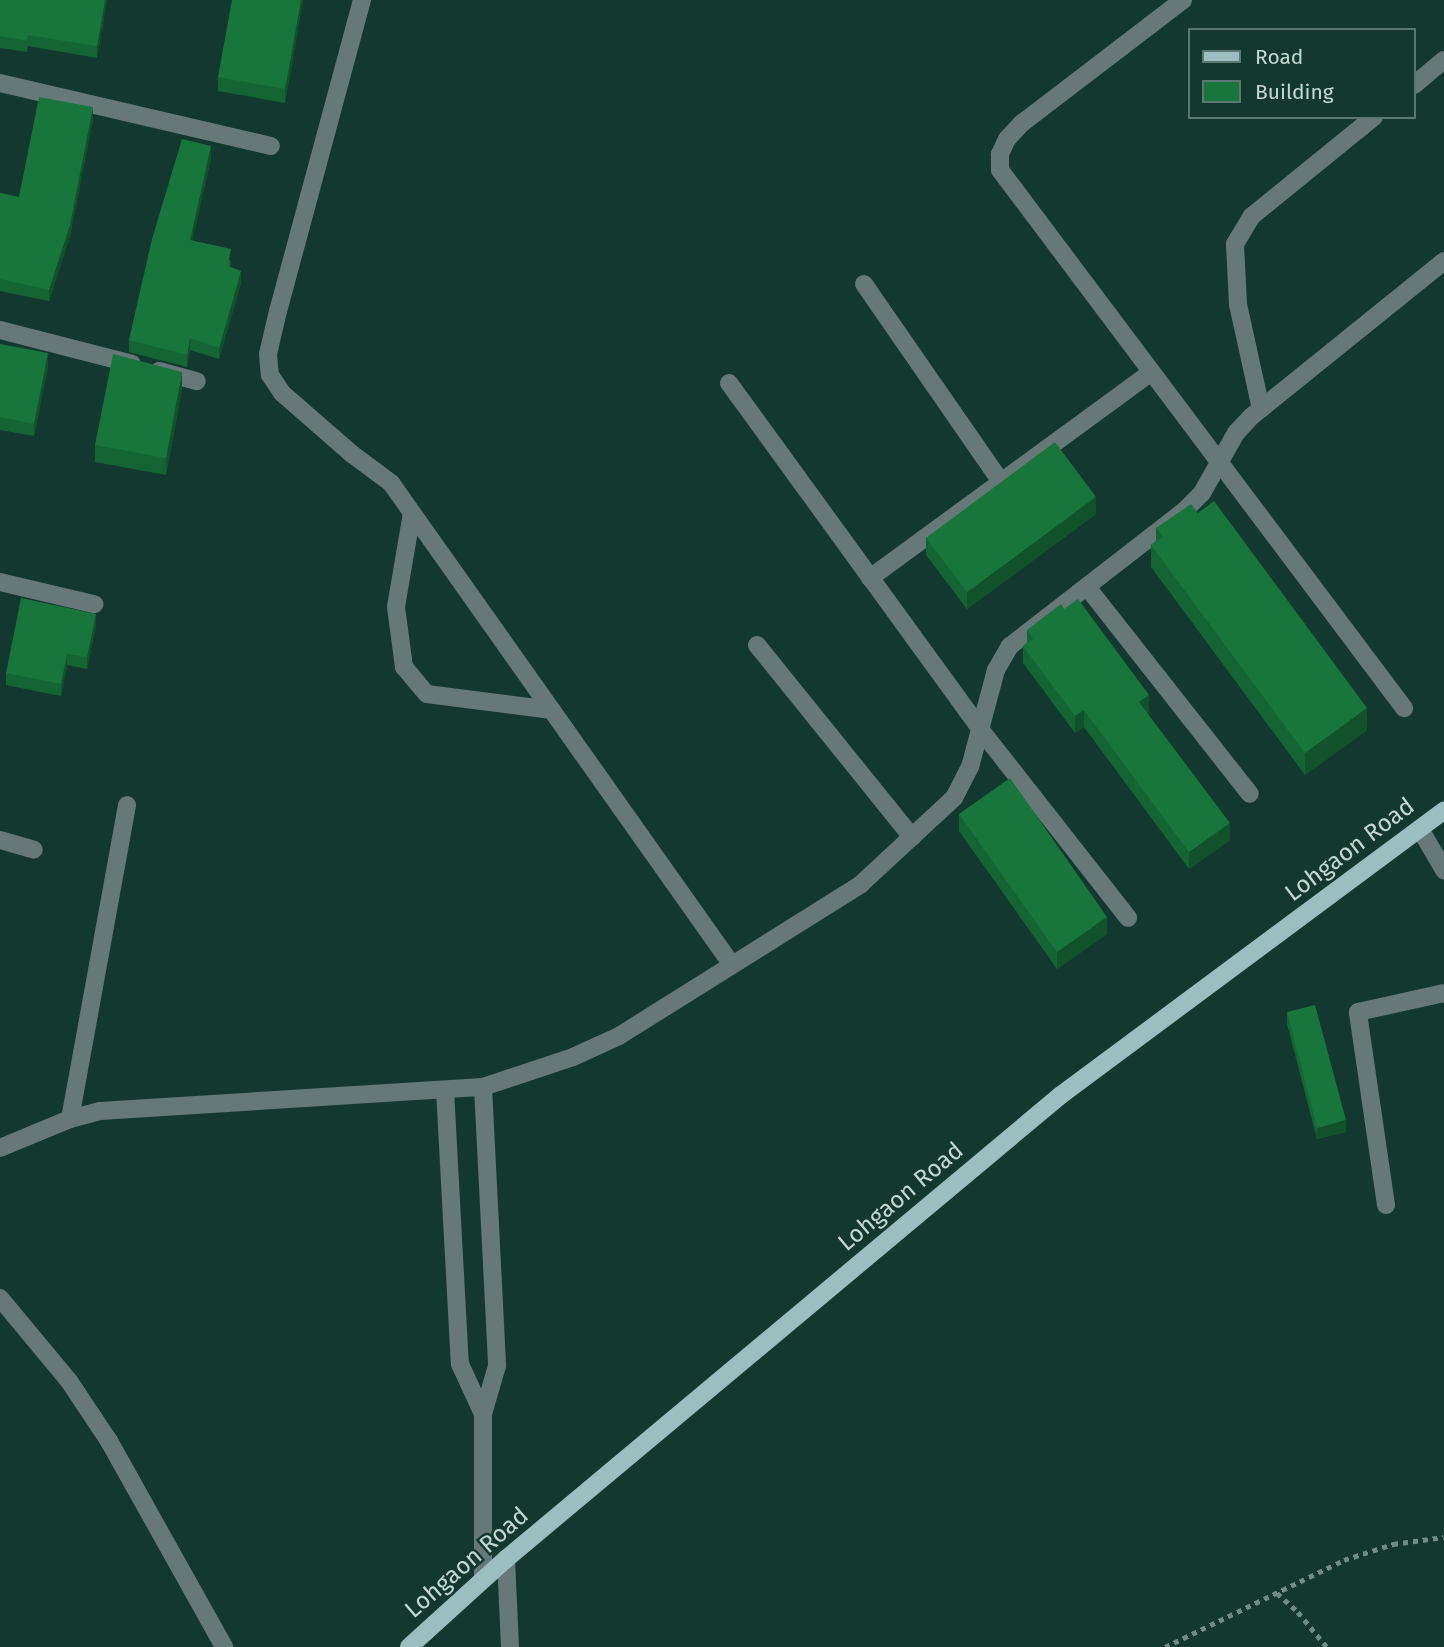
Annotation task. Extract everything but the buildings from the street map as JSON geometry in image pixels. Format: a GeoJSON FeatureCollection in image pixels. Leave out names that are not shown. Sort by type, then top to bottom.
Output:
{"type":"FeatureCollection","features":[{"type":"Feature","properties":{"kind":"main road","name":"Lohgaon Road"},"geometry":{"type":"LineString","coordinates":[[410,1647],[506,1559],[1061,1095],[1444,811]]}},
{"type":"Feature","properties":{"kind":"street"},"geometry":{"type":"LineString","coordinates":[[362,0],[278,311],[268,354],[270,375],[282,393],[352,454],[391,483],[732,965]]}},
{"type":"Feature","properties":{"kind":"street"},"geometry":{"type":"LineString","coordinates":[[1183,0],[1022,123],[1007,139],[1000,154],[1000,170],[1404,708]]}},
{"type":"Feature","properties":{"kind":"street"},"geometry":{"type":"LineString","coordinates":[[1416,83],[1444,60]]}},
{"type":"Feature","properties":{"kind":"street"},"geometry":{"type":"LineString","coordinates":[[0,83],[271,146]]}},
{"type":"Feature","properties":{"kind":"street"},"geometry":{"type":"LineString","coordinates":[[1261,409],[1238,304],[1235,244],[1252,216],[1372,119]]}},
{"type":"Feature","properties":{"kind":"street"},"geometry":{"type":"LineString","coordinates":[[0,1148],[70,1119],[100,1111],[483,1087],[573,1057],[619,1035],[861,884],[954,798],[970,767],[996,670],[1010,646],[1184,511],[1202,493],[1236,433],[1261,409],[1444,261]]}},
{"type":"Feature","properties":{"kind":"street"},"geometry":{"type":"LineString","coordinates":[[864,284],[1001,482]]}},
{"type":"Feature","properties":{"kind":"street"},"geometry":{"type":"LineString","coordinates":[[0,330],[197,381]]}},
{"type":"Feature","properties":{"kind":"street"},"geometry":{"type":"LineString","coordinates":[[870,578],[1152,372]]}},
{"type":"Feature","properties":{"kind":"street"},"geometry":{"type":"LineString","coordinates":[[729,383],[980,729],[1128,918]]}},
{"type":"Feature","properties":{"kind":"street"},"geometry":{"type":"LineString","coordinates":[[412,513],[396,607],[404,667],[427,694],[552,710]]}},
{"type":"Feature","properties":{"kind":"street"},"geometry":{"type":"LineString","coordinates":[[0,582],[94,604]]}},
{"type":"Feature","properties":{"kind":"street"},"geometry":{"type":"LineString","coordinates":[[1087,587],[1250,794]]}},
{"type":"Feature","properties":{"kind":"street"},"geometry":{"type":"LineString","coordinates":[[757,645],[912,837]]}},
{"type":"Feature","properties":{"kind":"street"},"geometry":{"type":"LineString","coordinates":[[70,1119],[127,805]]}},
{"type":"Feature","properties":{"kind":"street"},"geometry":{"type":"LineString","coordinates":[[1420,829],[1444,870]]}},
{"type":"Feature","properties":{"kind":"street"},"geometry":{"type":"LineString","coordinates":[[0,840],[34,849]]}},
{"type":"Feature","properties":{"kind":"street"},"geometry":{"type":"LineString","coordinates":[[1386,1205],[1358,1012],[1444,993]]}},
{"type":"Feature","properties":{"kind":"street"},"geometry":{"type":"LineString","coordinates":[[483,1087],[497,1366],[483,1414],[483,1579]]}},
{"type":"Feature","properties":{"kind":"street"},"geometry":{"type":"LineString","coordinates":[[445,1090],[460,1364],[483,1414]]}},
{"type":"Feature","properties":{"kind":"street"},"geometry":{"type":"LineString","coordinates":[[0,1298],[68,1381],[109,1440],[224,1647]]}},
{"type":"Feature","properties":{"kind":"street"},"geometry":{"type":"LineString","coordinates":[[506,1559],[510,1647]]}},
{"type":"Feature","properties":{"kind":"path"},"geometry":{"type":"LineString","coordinates":[[1165,1647],[1344,1560],[1393,1544],[1444,1537]]}},
{"type":"Feature","properties":{"kind":"path"},"geometry":{"type":"LineString","coordinates":[[1277,1592],[1327,1647]]}}]}
